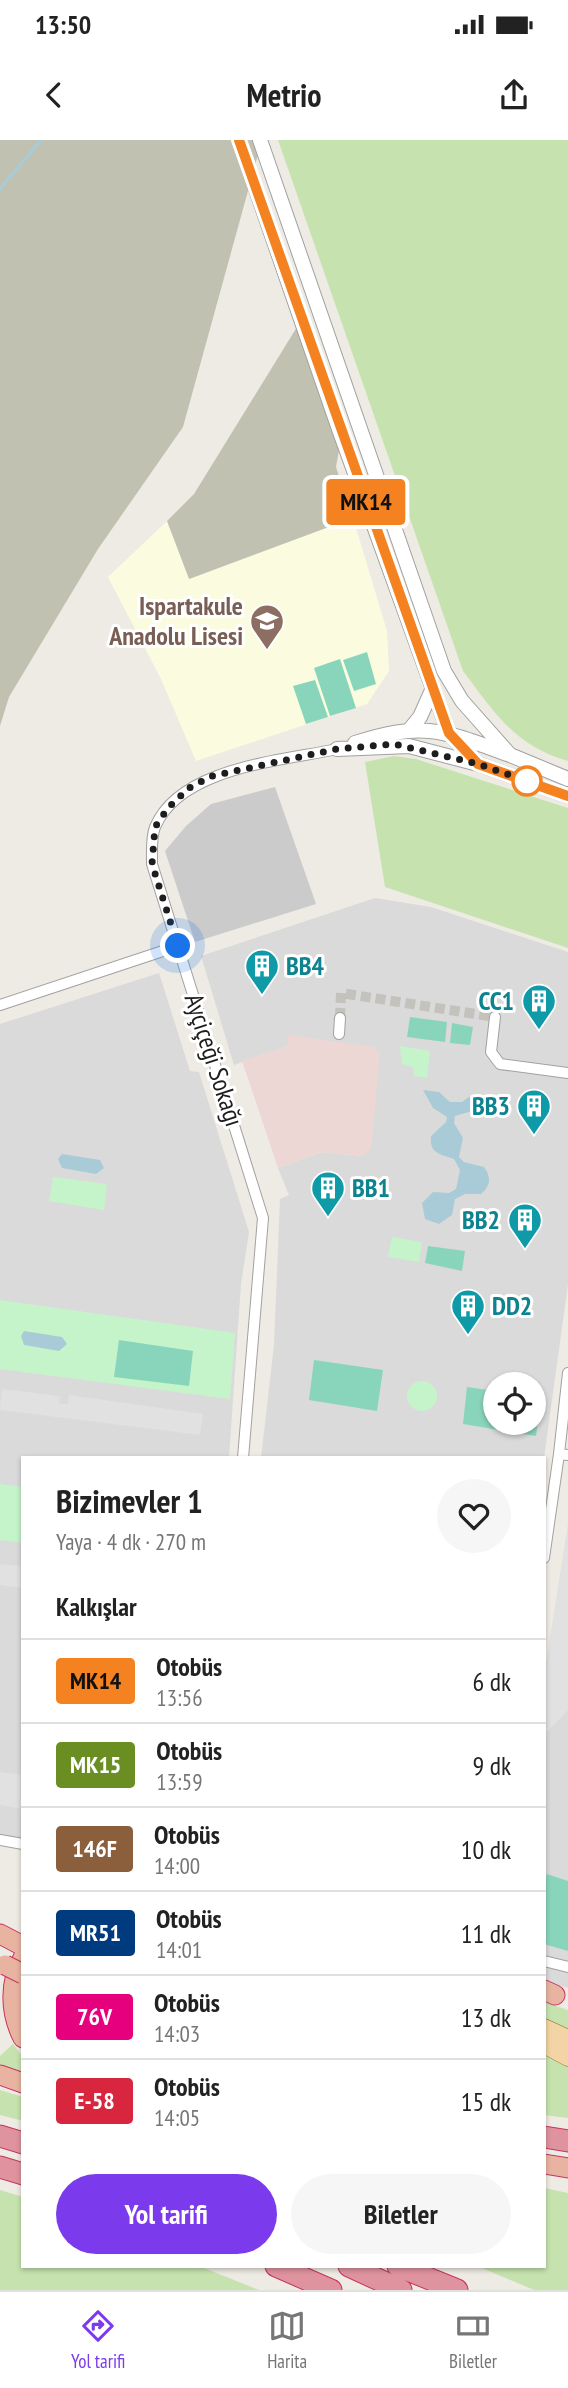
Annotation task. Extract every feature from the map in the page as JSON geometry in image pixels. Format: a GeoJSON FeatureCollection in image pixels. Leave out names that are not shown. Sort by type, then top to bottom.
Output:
{"type":"FeatureCollection","features":[{"type":"Feature","properties":{"kind":"highway"},"geometry":{"type":"LineString","coordinates":[[13,1965],[15,2019],[21,2034]]}},
{"type":"Feature","properties":{"kind":"highway"},"geometry":{"type":"LineString","coordinates":[[0,2075],[21,2082]]}},
{"type":"Feature","properties":{"kind":"highway"},"geometry":{"type":"LineString","coordinates":[[0,2136],[21,2142]]}},
{"type":"Feature","properties":{"kind":"highway"},"geometry":{"type":"LineString","coordinates":[[546,2137],[568,2141]]}},
{"type":"Feature","properties":{"kind":"highway"},"geometry":{"type":"LineString","coordinates":[[546,2164],[568,2168]]}},
{"type":"Feature","properties":{"kind":"highway"},"geometry":{"type":"LineString","coordinates":[[0,2167],[21,2173]]}},
{"type":"Feature","properties":{"kind":"highway"},"geometry":{"type":"LineString","coordinates":[[546,2176],[568,2179]]}},
{"type":"Feature","properties":{"kind":"highway"},"geometry":{"type":"LineString","coordinates":[[281,2268],[331,2290]]}},
{"type":"Feature","properties":{"kind":"highway"},"geometry":{"type":"LineString","coordinates":[[353,2268],[401,2290]]}},
{"type":"Feature","properties":{"kind":"highway"},"geometry":{"type":"LineString","coordinates":[[403,2268],[457,2290]]}},
{"type":"Feature","properties":{"kind":"main road"},"geometry":{"type":"LineString","coordinates":[[546,2029],[568,2039]]}},
{"type":"Feature","properties":{"kind":"main road"},"geometry":{"type":"LineString","coordinates":[[546,2046],[568,2057]]}},
{"type":"Feature","properties":{"kind":"street"},"geometry":{"type":"LineString","coordinates":[[239,140],[449,733],[478,764]]}},
{"type":"Feature","properties":{"kind":"street"},"geometry":{"type":"LineString","coordinates":[[260,140],[444,671],[462,701],[510,755]]}},
{"type":"Feature","properties":{"kind":"street"},"geometry":{"type":"LineString","coordinates":[[411,728],[421,717],[433,688]]}},
{"type":"Feature","properties":{"kind":"street","name":"Ayçiçeği Sokağı"},"geometry":{"type":"LineString","coordinates":[[243,1456],[263,1218],[152,864],[155,827],[168,808],[189,788],[212,776],[337,749],[411,728],[449,733],[568,779]]}},
{"type":"Feature","properties":{"kind":"street","name":"Ayçiçeği Sokağı"},"geometry":{"type":"LineString","coordinates":[[337,749],[410,746],[478,764],[568,796]]}},
{"type":"Feature","properties":{"kind":"street"},"geometry":{"type":"LineString","coordinates":[[0,1005],[178,946]]}},
{"type":"Feature","properties":{"kind":"street"},"geometry":{"type":"LineString","coordinates":[[495,1017],[491,1052],[500,1064],[568,1073]]}},
{"type":"Feature","properties":{"kind":"street"},"geometry":{"type":"LineString","coordinates":[[339,1034],[340,1018]]}},
{"type":"Feature","properties":{"kind":"street"},"geometry":{"type":"LineString","coordinates":[[546,1547],[563,1455],[568,1373]]}},
{"type":"Feature","properties":{"kind":"street"},"geometry":{"type":"LineString","coordinates":[[0,1840],[21,1844]]}},
{"type":"Feature","properties":{"kind":"street"},"geometry":{"type":"LineString","coordinates":[[546,1962],[568,1967]]}},
{"type":"Feature","properties":{"kind":"shaded area"},"geometry":{"type":"Polygon","coordinates":[[[0,140],[262,140],[183,427],[98,549],[9,697],[0,726],[0,140]]]}},
{"type":"Feature","properties":{"kind":"shaded area"},"geometry":{"type":"Polygon","coordinates":[[[297,327],[339,450],[336,467],[353,518],[189,579],[167,521],[194,494],[297,327]]]}},
{"type":"Feature","properties":{"kind":"shaded area","name":"Ispartakule Anadolu Lisesi"},"geometry":{"type":"Polygon","coordinates":[[[353,518],[387,631],[389,671],[367,704],[196,761],[161,679],[108,577],[167,521],[190,579],[353,518]]]}},
{"type":"Feature","properties":{"kind":"shaded area"},"geometry":{"type":"Polygon","coordinates":[[[275,787],[316,904],[195,942],[165,851],[186,826],[211,804],[275,787]]]}},
{"type":"Feature","properties":{"kind":"shaded area"},"geometry":{"type":"Polygon","coordinates":[[[375,898],[431,907],[568,952],[568,1284],[544,1456],[261,1456],[274,1345],[280,1199],[289,1195],[278,1168],[322,1152],[363,1156],[288,1036],[289,1046],[234,1065],[201,956],[375,898]]]}},
{"type":"Feature","properties":{"kind":"shaded area"},"geometry":{"type":"Polygon","coordinates":[[[159,973],[190,1071],[199,1072],[249,1232],[241,1284],[229,1456],[21,1456],[21,1839],[0,1835],[0,1024],[159,973]]]}},
{"type":"Feature","properties":{"kind":"shaded area"},"geometry":{"type":"Polygon","coordinates":[[[288,1035],[373,1047],[380,1054],[371,1148],[363,1156],[322,1152],[278,1168],[242,1061],[288,1046],[288,1035]]]}},
{"type":"Feature","properties":{"kind":"shaded area"},"geometry":{"type":"Polygon","coordinates":[[[2,1389],[60,1397],[59,1404],[68,1404],[69,1395],[203,1414],[200,1435],[0,1410],[2,1389]]]}},
{"type":"Feature","properties":{"kind":"shaded area"},"geometry":{"type":"Polygon","coordinates":[[[568,1525],[568,1710],[546,1733],[546,1664],[568,1525]]]}},
{"type":"Feature","properties":{"kind":"shaded area"},"geometry":{"type":"Polygon","coordinates":[[[568,1526],[568,1988],[546,1982],[546,1664],[568,1526]]]}},
{"type":"Feature","properties":{"kind":"shaded area"},"geometry":{"type":"Polygon","coordinates":[[[0,1564],[21,1566],[21,1588],[0,1585],[0,1564]]]}},
{"type":"Feature","properties":{"kind":"shaded area"},"geometry":{"type":"Polygon","coordinates":[[[0,1772],[21,1775],[21,1809],[0,1805],[0,1772]]]}},
{"type":"Feature","properties":{"kind":"green space"},"geometry":{"type":"Polygon","coordinates":[[[278,140],[568,140],[568,761],[534,746],[507,726],[463,671],[278,140]]]}},
{"type":"Feature","properties":{"kind":"green space"},"geometry":{"type":"Polygon","coordinates":[[[367,652],[376,684],[354,691],[343,660],[367,652]]]}},
{"type":"Feature","properties":{"kind":"green space"},"geometry":{"type":"Polygon","coordinates":[[[340,659],[356,708],[330,716],[314,668],[340,659]]]}},
{"type":"Feature","properties":{"kind":"green space"},"geometry":{"type":"Polygon","coordinates":[[[315,680],[328,717],[306,724],[293,686],[315,680]]]}},
{"type":"Feature","properties":{"kind":"green space"},"geometry":{"type":"Polygon","coordinates":[[[394,756],[416,759],[568,808],[568,948],[385,887],[365,762],[394,756]]]}},
{"type":"Feature","properties":{"kind":"green space"},"geometry":{"type":"Polygon","coordinates":[[[410,1017],[447,1022],[445,1042],[407,1037],[410,1017]]]}},
{"type":"Feature","properties":{"kind":"green space"},"geometry":{"type":"Polygon","coordinates":[[[452,1023],[473,1027],[470,1045],[450,1043],[452,1023]]]}},
{"type":"Feature","properties":{"kind":"green space"},"geometry":{"type":"Polygon","coordinates":[[[400,1046],[430,1051],[427,1078],[414,1076],[413,1067],[402,1064],[400,1046]]]}},
{"type":"Feature","properties":{"kind":"green space"},"geometry":{"type":"Polygon","coordinates":[[[53,1177],[107,1184],[104,1210],[49,1201],[53,1177]]]}},
{"type":"Feature","properties":{"kind":"green space"},"geometry":{"type":"Polygon","coordinates":[[[392,1237],[422,1242],[419,1262],[388,1257],[392,1237]]]}},
{"type":"Feature","properties":{"kind":"green space"},"geometry":{"type":"Polygon","coordinates":[[[428,1246],[465,1251],[462,1271],[425,1263],[428,1246]]]}},
{"type":"Feature","properties":{"kind":"green space"},"geometry":{"type":"Polygon","coordinates":[[[0,1300],[235,1333],[230,1399],[0,1369],[0,1300]]]}},
{"type":"Feature","properties":{"kind":"green space"},"geometry":{"type":"Polygon","coordinates":[[[119,1340],[193,1351],[189,1386],[114,1377],[119,1340]]]}},
{"type":"Feature","properties":{"kind":"green space"},"geometry":{"type":"Polygon","coordinates":[[[314,1360],[383,1370],[377,1411],[309,1400],[314,1360]]]}},
{"type":"Feature","properties":{"kind":"green space"},"geometry":{"type":"Polygon","coordinates":[[[422,1381],[433,1385],[437,1396],[433,1407],[422,1411],[411,1407],[407,1396],[411,1385],[422,1381]]]}},
{"type":"Feature","properties":{"kind":"green space"},"geometry":{"type":"Polygon","coordinates":[[[467,1387],[483,1389],[483,1427],[463,1424],[467,1387]]]}},
{"type":"Feature","properties":{"kind":"green space"},"geometry":{"type":"Polygon","coordinates":[[[0,1484],[21,1487],[21,1543],[0,1540],[0,1484]]]}},
{"type":"Feature","properties":{"kind":"green space"},"geometry":{"type":"Polygon","coordinates":[[[547,1874],[568,1881],[568,1951],[546,1945],[547,1874]]]}},
{"type":"Feature","properties":{"kind":"green space"},"geometry":{"type":"Polygon","coordinates":[[[546,2003],[568,2010],[568,2034],[546,2024],[546,2003]]]}},
{"type":"Feature","properties":{"kind":"green space"},"geometry":{"type":"Polygon","coordinates":[[[13,2044],[21,2054],[21,2072],[0,2065],[0,2056],[13,2044]]]}},
{"type":"Feature","properties":{"kind":"green space"},"geometry":{"type":"Polygon","coordinates":[[[546,2054],[568,2065],[568,2118],[546,2115],[546,2054]]]}},
{"type":"Feature","properties":{"kind":"green space"},"geometry":{"type":"Polygon","coordinates":[[[0,2090],[21,2096],[21,2120],[0,2115],[0,2090]]]}},
{"type":"Feature","properties":{"kind":"green space"},"geometry":{"type":"Polygon","coordinates":[[[546,2188],[568,2193],[568,2290],[534,2290],[482,2268],[546,2268],[546,2188]]]}},
{"type":"Feature","properties":{"kind":"green space"},"geometry":{"type":"Polygon","coordinates":[[[0,2190],[21,2196],[21,2268],[204,2268],[259,2290],[0,2290],[0,2190]]]}},
{"type":"Feature","properties":{"kind":"water"},"geometry":{"type":"Polygon","coordinates":[[[423,1090],[439,1092],[450,1102],[462,1102],[469,1097],[483,1099],[472,1111],[455,1116],[454,1123],[463,1138],[459,1157],[464,1162],[484,1167],[489,1178],[488,1185],[481,1194],[465,1194],[455,1199],[452,1215],[439,1224],[425,1219],[422,1203],[433,1192],[449,1193],[456,1189],[460,1170],[454,1159],[437,1152],[432,1146],[431,1136],[446,1122],[447,1117],[433,1108],[423,1090]]]}},
{"type":"Feature","properties":{"kind":"water"},"geometry":{"type":"Polygon","coordinates":[[[62,1154],[100,1160],[104,1168],[96,1174],[62,1168],[58,1159],[62,1154]]]}},
{"type":"Feature","properties":{"kind":"water"},"geometry":{"type":"Polygon","coordinates":[[[24,1331],[62,1337],[67,1344],[59,1351],[24,1345],[21,1336],[24,1331]]]}},
{"type":"Feature","properties":{"kind":"waterway"},"geometry":{"type":"LineString","coordinates":[[0,189],[41,140]]}},
{"type":"Feature","properties":{"kind":"tunnel"},"geometry":{"type":"LineString","coordinates":[[340,1018],[341,993],[495,1017]]}},
{"type":"Feature","properties":{"kind":"bus line","name":"MK14"},"geometry":{"type":"LineString","coordinates":[[239,140],[340,432],[449,733],[478,764],[568,796]]}},
{"type":"Feature","properties":{"kind":"place","name":"Ispartakule Anadolu Lisesi"},"geometry":{"type":"Point","coordinates":[267,651]}},
{"type":"Feature","properties":{"kind":"place","name":"BB4"},"geometry":{"type":"Point","coordinates":[262,996]}},
{"type":"Feature","properties":{"kind":"place","name":"CC1"},"geometry":{"type":"Point","coordinates":[539,1031]}},
{"type":"Feature","properties":{"kind":"place","name":"BB3"},"geometry":{"type":"Point","coordinates":[534,1136]}},
{"type":"Feature","properties":{"kind":"place","name":"BB1"},"geometry":{"type":"Point","coordinates":[328,1218]}},
{"type":"Feature","properties":{"kind":"place","name":"BB2"},"geometry":{"type":"Point","coordinates":[525,1250]}},
{"type":"Feature","properties":{"kind":"place","name":"DD2"},"geometry":{"type":"Point","coordinates":[468,1336]}},
{"type":"Feature","properties":{"kind":"route"},"geometry":{"type":"LineString","coordinates":[[178,946],[152,864],[155,827],[168,808],[189,788],[212,776],[337,749],[394,744],[478,764],[527,781]]}}]}
